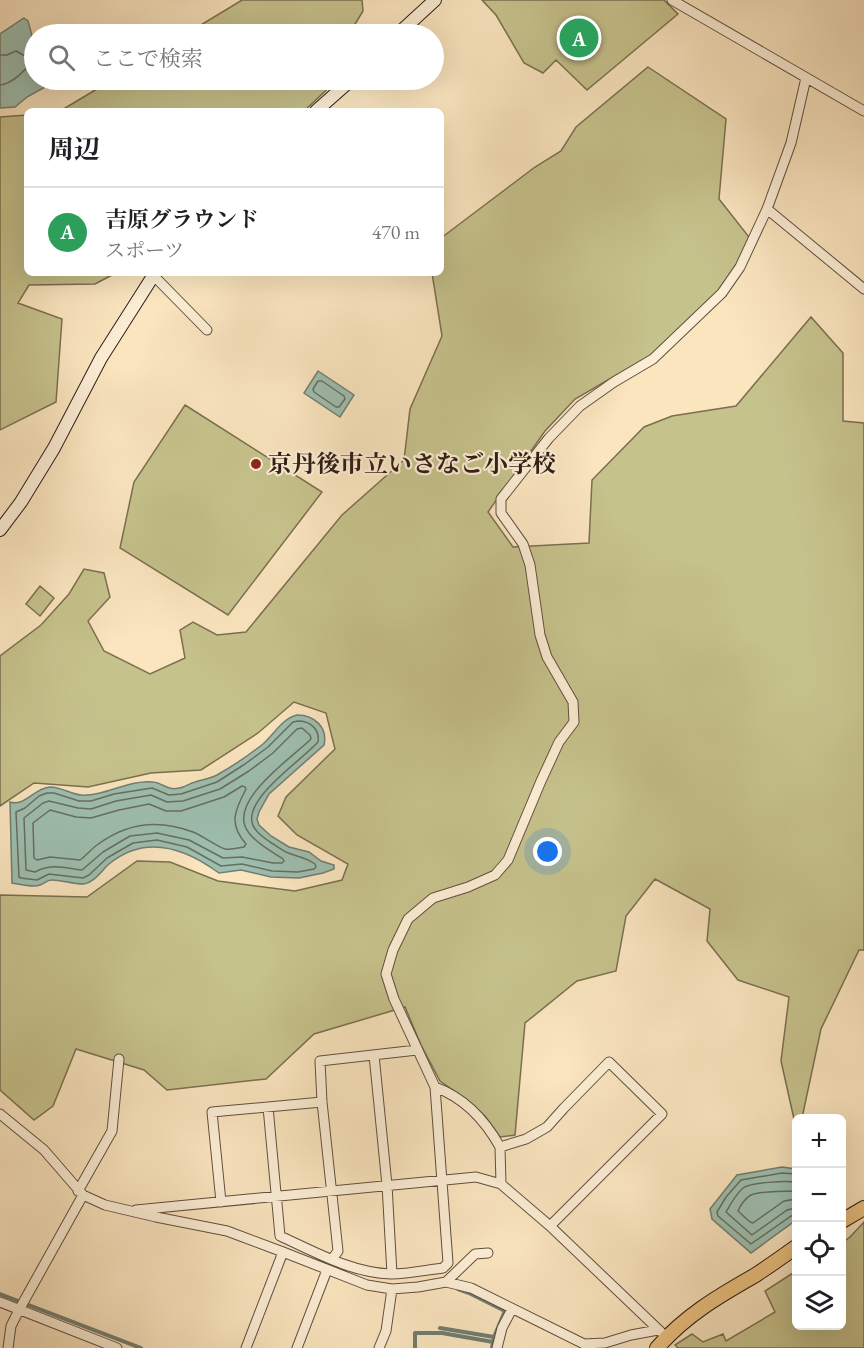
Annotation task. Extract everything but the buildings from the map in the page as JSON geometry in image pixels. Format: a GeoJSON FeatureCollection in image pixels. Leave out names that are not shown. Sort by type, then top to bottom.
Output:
{"type":"FeatureCollection","features":[{"type":"Feature","properties":{"kind":"main road"},"geometry":{"type":"LineString","coordinates":[[846,1219],[864,1208]]}},
{"type":"Feature","properties":{"kind":"main road"},"geometry":{"type":"LineString","coordinates":[[657,1348],[663,1333],[792,1250]]}},
{"type":"Feature","properties":{"kind":"street"},"geometry":{"type":"LineString","coordinates":[[409,24],[435,0]]}},
{"type":"Feature","properties":{"kind":"street"},"geometry":{"type":"LineString","coordinates":[[672,0],[864,111]]}},
{"type":"Feature","properties":{"kind":"street"},"geometry":{"type":"LineString","coordinates":[[268,1107],[280,1236],[363,1271],[392,1274],[443,1268],[448,1263],[435,1087],[394,999],[386,974],[393,950],[408,919],[433,898],[468,887],[495,875],[508,860],[559,742],[574,722],[573,702],[547,657],[540,635],[530,565],[524,544],[501,513],[501,499],[549,438],[580,406],[653,359],[722,293],[740,267],[768,209],[791,143],[806,78]]}},
{"type":"Feature","properties":{"kind":"street"},"geometry":{"type":"LineString","coordinates":[[319,108],[340,90]]}},
{"type":"Feature","properties":{"kind":"street"},"geometry":{"type":"LineString","coordinates":[[768,209],[863,286]]}},
{"type":"Feature","properties":{"kind":"street"},"geometry":{"type":"LineString","coordinates":[[0,530],[21,502],[54,448],[101,358],[153,276]]}},
{"type":"Feature","properties":{"kind":"street"},"geometry":{"type":"LineString","coordinates":[[156,276],[207,330]]}},
{"type":"Feature","properties":{"kind":"street"},"geometry":{"type":"LineString","coordinates":[[332,1259],[338,1251],[322,1102],[320,1061],[417,1050]]}},
{"type":"Feature","properties":{"kind":"street"},"geometry":{"type":"LineString","coordinates":[[374,1055],[387,1185],[392,1274]]}},
{"type":"Feature","properties":{"kind":"street"},"geometry":{"type":"LineString","coordinates":[[8,1348],[11,1326],[112,1131],[119,1059]]}},
{"type":"Feature","properties":{"kind":"street"},"geometry":{"type":"LineString","coordinates":[[500,1147],[526,1139],[547,1127],[609,1062],[662,1114],[550,1226]]}},
{"type":"Feature","properties":{"kind":"street"},"geometry":{"type":"LineString","coordinates":[[435,1087],[463,1102],[491,1130],[500,1147],[501,1184]]}},
{"type":"Feature","properties":{"kind":"street"},"geometry":{"type":"LineString","coordinates":[[221,1202],[212,1112],[322,1102]]}},
{"type":"Feature","properties":{"kind":"street"},"geometry":{"type":"LineString","coordinates":[[0,1114],[44,1150],[81,1193],[105,1205],[227,1232],[366,1286],[392,1289],[446,1282],[471,1288],[584,1344],[605,1343],[631,1335],[663,1333]]}},
{"type":"Feature","properties":{"kind":"street"},"geometry":{"type":"LineString","coordinates":[[130,1210],[476,1177],[501,1184],[550,1226],[663,1333]]}},
{"type":"Feature","properties":{"kind":"street"},"geometry":{"type":"LineString","coordinates":[[246,1348],[283,1252]]}},
{"type":"Feature","properties":{"kind":"street"},"geometry":{"type":"LineString","coordinates":[[446,1282],[475,1254],[488,1253]]}},
{"type":"Feature","properties":{"kind":"street"},"geometry":{"type":"LineString","coordinates":[[297,1348],[327,1270]]}},
{"type":"Feature","properties":{"kind":"street"},"geometry":{"type":"LineString","coordinates":[[379,1348],[386,1331],[392,1289]]}},
{"type":"Feature","properties":{"kind":"street"},"geometry":{"type":"LineString","coordinates":[[0,1302],[117,1348]]}},
{"type":"Feature","properties":{"kind":"street"},"geometry":{"type":"LineString","coordinates":[[497,1348],[502,1328],[512,1309]]}},
{"type":"Feature","properties":{"kind":"shaded area"},"geometry":{"type":"Polygon","coordinates":[[[242,0],[362,0],[363,11],[355,24],[202,24],[242,0]]]}},
{"type":"Feature","properties":{"kind":"shaded area"},"geometry":{"type":"Polygon","coordinates":[[[482,0],[664,0],[678,14],[587,90],[556,60],[543,73],[524,63],[496,15],[482,0]]]}},
{"type":"Feature","properties":{"kind":"shaded area"},"geometry":{"type":"Polygon","coordinates":[[[648,67],[726,119],[719,199],[749,237],[737,265],[719,291],[651,355],[575,399],[545,431],[488,512],[513,547],[589,543],[592,480],[644,427],[672,416],[736,406],[811,317],[843,353],[843,421],[864,423],[864,950],[859,950],[821,1029],[803,1114],[793,1114],[781,1061],[789,997],[738,980],[707,941],[710,909],[655,879],[626,916],[616,971],[577,981],[525,1023],[515,1135],[500,1137],[485,1116],[440,1081],[405,1007],[314,1034],[266,1079],[167,1090],[144,1070],[76,1049],[53,1106],[34,1120],[0,1090],[0,895],[87,897],[137,861],[170,862],[218,881],[295,891],[342,880],[348,864],[297,835],[278,816],[286,797],[335,749],[326,713],[294,702],[258,733],[201,770],[151,773],[88,787],[34,783],[0,806],[0,656],[41,625],[69,594],[84,569],[104,573],[110,597],[88,621],[104,651],[150,674],[185,658],[180,630],[193,622],[217,635],[246,632],[342,515],[404,460],[410,409],[442,336],[432,276],[444,276],[444,236],[535,167],[561,151],[576,127],[648,67]]]}},
{"type":"Feature","properties":{"kind":"shaded area"},"geometry":{"type":"Polygon","coordinates":[[[95,90],[326,90],[307,108],[65,108],[95,90]]]}},
{"type":"Feature","properties":{"kind":"shaded area"},"geometry":{"type":"Polygon","coordinates":[[[24,115],[24,276],[110,276],[95,284],[29,285],[18,303],[62,319],[56,402],[0,430],[0,117],[24,115]]]}},
{"type":"Feature","properties":{"kind":"shaded area"},"geometry":{"type":"Polygon","coordinates":[[[185,405],[322,492],[228,615],[120,548],[134,482],[185,405]]]}},
{"type":"Feature","properties":{"kind":"shaded area"},"geometry":{"type":"Polygon","coordinates":[[[40,586],[54,598],[40,616],[26,604],[40,586]]]}},
{"type":"Feature","properties":{"kind":"shaded area"},"geometry":{"type":"Polygon","coordinates":[[[864,1222],[864,1348],[678,1348],[675,1345],[692,1334],[703,1342],[723,1334],[726,1341],[775,1312],[765,1291],[792,1274],[792,1330],[846,1330],[846,1240],[864,1222]]]}},
{"type":"Feature","properties":{"kind":"water"},"geometry":{"type":"Polygon","coordinates":[[[24,18],[28,21],[29,24],[24,24],[24,90],[40,90],[15,107],[0,108],[0,34],[24,18]]]}},
{"type":"Feature","properties":{"kind":"water"},"geometry":{"type":"Polygon","coordinates":[[[318,371],[354,395],[340,417],[304,393],[318,371]]]}},
{"type":"Feature","properties":{"kind":"water"},"geometry":{"type":"Polygon","coordinates":[[[297,715],[309,717],[319,724],[324,733],[324,745],[269,794],[257,819],[259,825],[271,836],[289,847],[309,852],[321,861],[334,865],[334,869],[299,878],[271,877],[241,870],[219,873],[179,851],[151,847],[137,849],[123,855],[88,883],[77,884],[52,880],[40,885],[26,886],[12,883],[10,802],[20,802],[39,790],[50,787],[81,795],[144,782],[157,783],[175,789],[182,788],[229,768],[263,744],[287,719],[297,715]]]}},
{"type":"Feature","properties":{"kind":"water"},"geometry":{"type":"Polygon","coordinates":[[[782,1167],[792,1168],[792,1223],[751,1253],[712,1219],[710,1209],[737,1175],[782,1167]]]}},
{"type":"Feature","properties":{"kind":"waterway"},"geometry":{"type":"LineString","coordinates":[[458,1289],[505,1311],[492,1348]]}},
{"type":"Feature","properties":{"kind":"waterway"},"geometry":{"type":"LineString","coordinates":[[0,1294],[141,1348]]}},
{"type":"Feature","properties":{"kind":"waterway"},"geometry":{"type":"LineString","coordinates":[[440,1328],[494,1337]]}},
{"type":"Feature","properties":{"kind":"waterway"},"geometry":{"type":"LineString","coordinates":[[415,1348],[415,1333],[442,1333],[493,1342]]}},
{"type":"Feature","properties":{"kind":"place","name":"吉原グラウンド"},"geometry":{"type":"Point","coordinates":[579,38]}},
{"type":"Feature","properties":{"kind":"place","name":"京丹後市立いさなご小学校"},"geometry":{"type":"Point","coordinates":[256,464]}}]}
